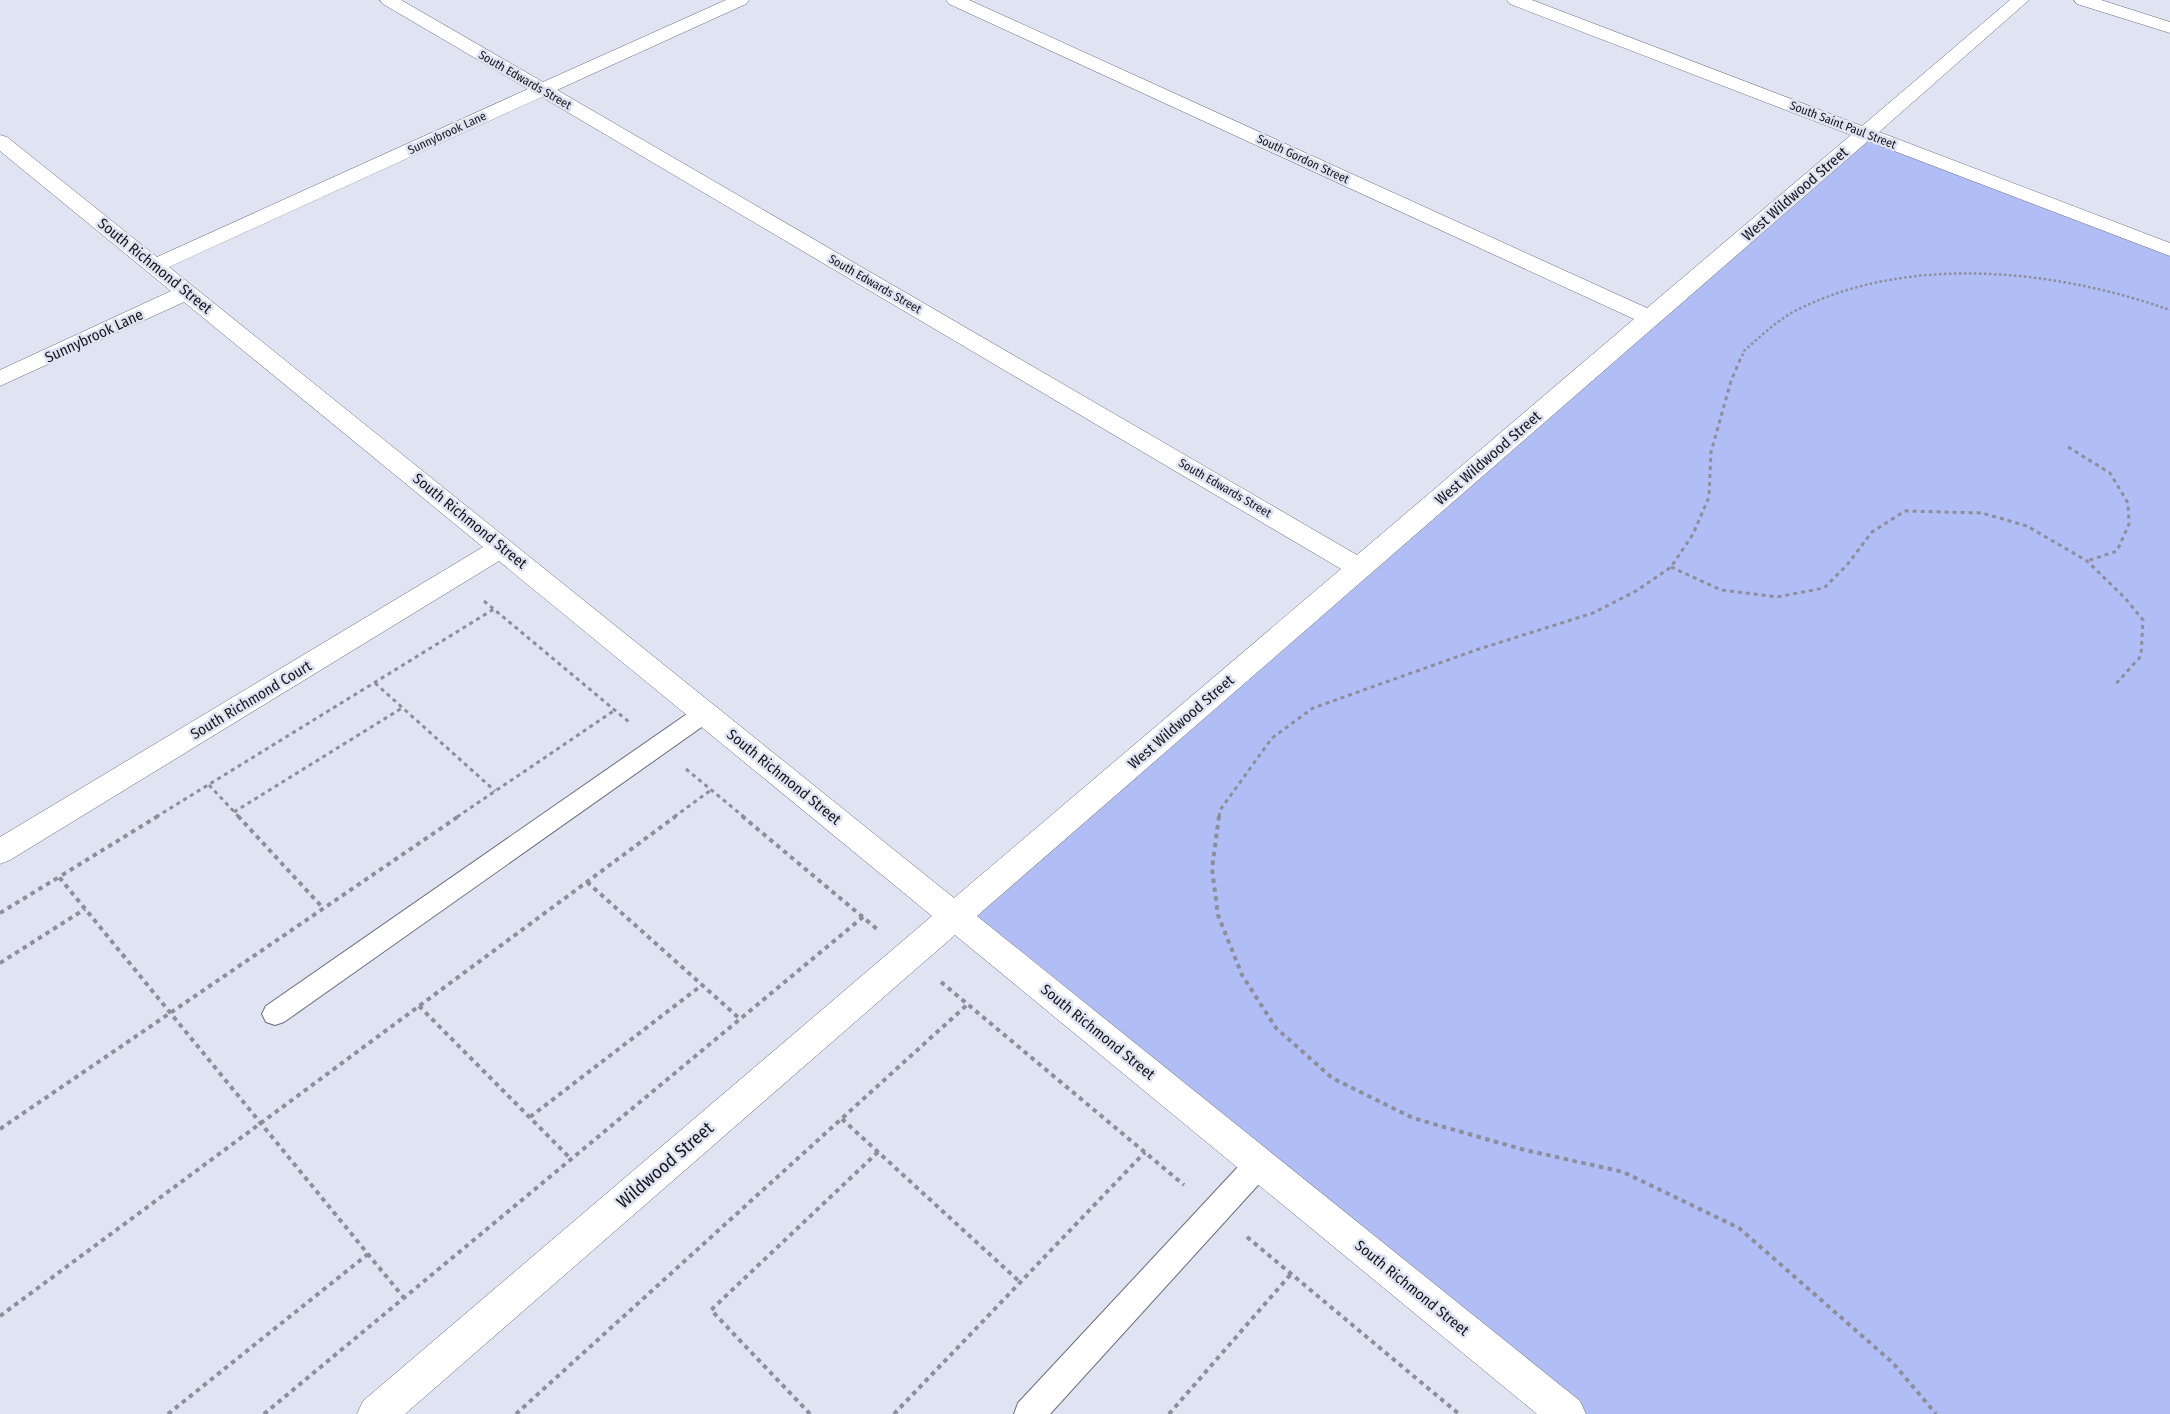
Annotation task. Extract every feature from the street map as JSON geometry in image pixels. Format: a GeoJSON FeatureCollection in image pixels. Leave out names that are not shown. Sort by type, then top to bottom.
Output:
{"type":"FeatureCollection","features":[{"type":"Feature","properties":{"kind":"street","name":"South Edwards Street"},"geometry":{"type":"LineString","coordinates":[[390,0],[1360,568]]}},
{"type":"Feature","properties":{"kind":"street","name":"Sunnybrook Lane"},"geometry":{"type":"LineString","coordinates":[[155,266],[740,0]]}},
{"type":"Feature","properties":{"kind":"street","name":"South Gordon Street"},"geometry":{"type":"LineString","coordinates":[[955,0],[1650,318]]}},
{"type":"Feature","properties":{"kind":"street","name":"South Saint Paul Street"},"geometry":{"type":"LineString","coordinates":[[1516,0],[2170,250]]}},
{"type":"Feature","properties":{"kind":"street","name":"West Wildwood Street"},"geometry":{"type":"LineString","coordinates":[[955,916],[2020,0]]}},
{"type":"Feature","properties":{"kind":"street"},"geometry":{"type":"LineString","coordinates":[[2083,0],[2170,28]]}},
{"type":"Feature","properties":{"kind":"street","name":"South Richmond Street"},"geometry":{"type":"LineString","coordinates":[[0,141],[1567,1414]]}},
{"type":"Feature","properties":{"kind":"street","name":"Sunnybrook Lane"},"geometry":{"type":"LineString","coordinates":[[0,379],[187,292]]}},
{"type":"Feature","properties":{"kind":"street","name":"South Richmond Court"},"geometry":{"type":"LineString","coordinates":[[0,852],[502,547]]}},
{"type":"Feature","properties":{"kind":"street","name":"Wildwood Street"},"geometry":{"type":"LineString","coordinates":[[376,1414],[955,916]]}},
{"type":"Feature","properties":{"kind":"lane"},"geometry":{"type":"LineString","coordinates":[[275,1014],[705,713]]}},
{"type":"Feature","properties":{"kind":"lane"},"geometry":{"type":"LineString","coordinates":[[1029,1414],[1259,1164]]}},
{"type":"Feature","properties":{"kind":"path"},"geometry":{"type":"LineString","coordinates":[[1936,1414],[1893,1363],[1739,1228],[1623,1172],[1521,1149],[1413,1118],[1332,1078],[1276,1028],[1242,975],[1218,915],[1212,869],[1220,810],[1272,738],[1313,708],[1476,650],[1593,613],[1636,591],[1671,567],[1693,534],[1709,497],[1711,452],[1730,381],[1744,351],[1773,325],[1800,308],[1851,287],[1905,276],[1973,274],[2021,277],[2076,285],[2130,296],[2170,310]]}},
{"type":"Feature","properties":{"kind":"path"},"geometry":{"type":"LineString","coordinates":[[2068,446],[2110,473],[2128,503],[2129,524],[2117,551],[2087,561]]}},
{"type":"Feature","properties":{"kind":"path"},"geometry":{"type":"LineString","coordinates":[[1671,567],[1721,590],[1777,597],[1824,588],[1847,565],[1872,532],[1906,511],[1982,512],[2027,526],[2087,561],[2125,598],[2143,620],[2141,656],[2114,686]]}},
{"type":"Feature","properties":{"kind":"path"},"geometry":{"type":"LineString","coordinates":[[482,600],[1459,1414]]}},
{"type":"Feature","properties":{"kind":"path"},"geometry":{"type":"LineString","coordinates":[[0,913],[494,610]]}},
{"type":"Feature","properties":{"kind":"path"},"geometry":{"type":"LineString","coordinates":[[375,683],[495,791]]}},
{"type":"Feature","properties":{"kind":"path"},"geometry":{"type":"LineString","coordinates":[[234,812],[402,708]]}},
{"type":"Feature","properties":{"kind":"path"},"geometry":{"type":"LineString","coordinates":[[0,1129],[615,710]]}},
{"type":"Feature","properties":{"kind":"path"},"geometry":{"type":"LineString","coordinates":[[209,785],[323,908]]}},
{"type":"Feature","properties":{"kind":"path"},"geometry":{"type":"LineString","coordinates":[[0,1316],[711,790]]}},
{"type":"Feature","properties":{"kind":"path"},"geometry":{"type":"LineString","coordinates":[[59,877],[404,1298]]}},
{"type":"Feature","properties":{"kind":"path"},"geometry":{"type":"LineString","coordinates":[[587,882],[740,1019]]}},
{"type":"Feature","properties":{"kind":"path"},"geometry":{"type":"LineString","coordinates":[[0,963],[85,909]]}},
{"type":"Feature","properties":{"kind":"path"},"geometry":{"type":"LineString","coordinates":[[264,1414],[863,917]]}},
{"type":"Feature","properties":{"kind":"path"},"geometry":{"type":"LineString","coordinates":[[530,1117],[702,985]]}},
{"type":"Feature","properties":{"kind":"path"},"geometry":{"type":"LineString","coordinates":[[516,1414],[968,1004]]}},
{"type":"Feature","properties":{"kind":"path"},"geometry":{"type":"LineString","coordinates":[[419,1006],[571,1159]]}},
{"type":"Feature","properties":{"kind":"path"},"geometry":{"type":"LineString","coordinates":[[842,1119],[1021,1283]]}},
{"type":"Feature","properties":{"kind":"path"},"geometry":{"type":"LineString","coordinates":[[810,1414],[710,1310],[878,1152]]}},
{"type":"Feature","properties":{"kind":"path"},"geometry":{"type":"LineString","coordinates":[[894,1414],[1146,1152]]}},
{"type":"Feature","properties":{"kind":"path"},"geometry":{"type":"LineString","coordinates":[[168,1414],[368,1254]]}},
{"type":"Feature","properties":{"kind":"path"},"geometry":{"type":"LineString","coordinates":[[1169,1414],[1291,1274]]}},
{"type":"Feature","properties":{"kind":"shaded area"},"geometry":{"type":"Polygon","coordinates":[[[1865,133],[2170,250],[2170,1414],[1567,1414],[955,916],[1865,133]]]}}]}
